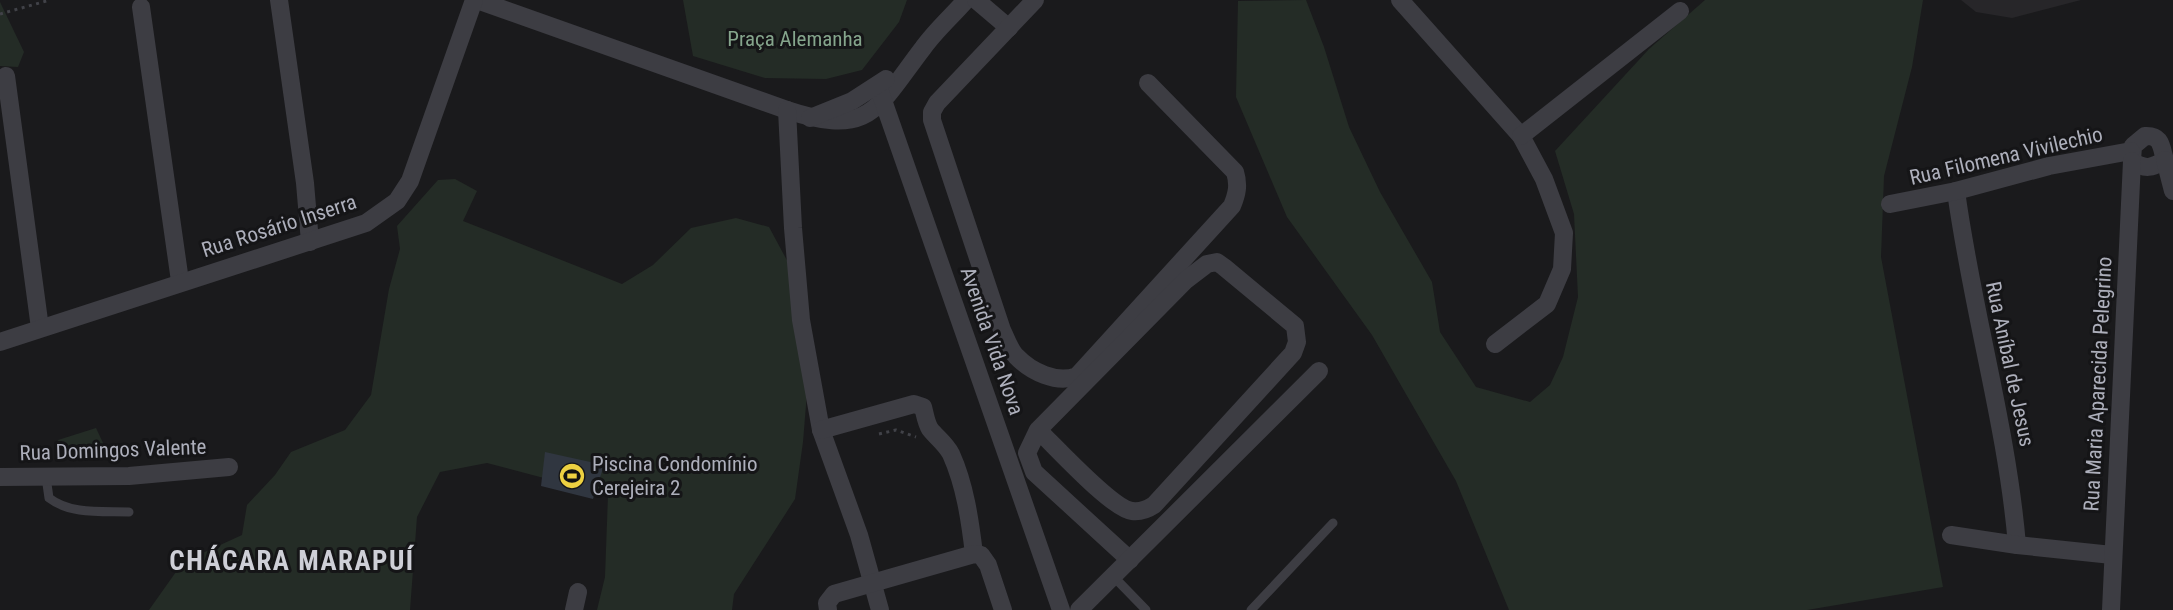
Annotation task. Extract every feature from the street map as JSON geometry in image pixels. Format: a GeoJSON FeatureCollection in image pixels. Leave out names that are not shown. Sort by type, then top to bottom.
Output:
{"type":"FeatureCollection","features":[{"type":"Feature","properties":{"kind":"street"},"geometry":{"type":"LineString","coordinates":[[279,0],[305,183],[310,242]]}},
{"type":"Feature","properties":{"kind":"street"},"geometry":{"type":"LineString","coordinates":[[475,0],[810,118],[828,122],[849,120],[864,115],[966,0]]}},
{"type":"Feature","properties":{"kind":"street","name":"Rua Rosário Inserra"},"geometry":{"type":"LineString","coordinates":[[0,342],[180,282],[310,242],[366,222],[397,201],[423,150],[475,0]]}},
{"type":"Feature","properties":{"kind":"street"},"geometry":{"type":"LineString","coordinates":[[976,0],[1009,28]]}},
{"type":"Feature","properties":{"kind":"street"},"geometry":{"type":"LineString","coordinates":[[1035,0],[937,103],[932,111],[932,120],[1002,330],[1015,356],[1047,376],[1065,380],[1077,376],[1232,206],[1236,196],[1239,183],[1236,172],[1148,83]]}},
{"type":"Feature","properties":{"kind":"street"},"geometry":{"type":"LineString","coordinates":[[1400,0],[1521,136],[1544,179],[1564,233],[1562,269],[1547,304],[1495,344]]}},
{"type":"Feature","properties":{"kind":"street"},"geometry":{"type":"LineString","coordinates":[[141,6],[180,282]]}},
{"type":"Feature","properties":{"kind":"street"},"geometry":{"type":"LineString","coordinates":[[1521,136],[1680,11]]}},
{"type":"Feature","properties":{"kind":"street"},"geometry":{"type":"LineString","coordinates":[[6,76],[40,328]]}},
{"type":"Feature","properties":{"kind":"street","name":"Avenida Vida Nova"},"geometry":{"type":"LineString","coordinates":[[881,94],[1061,610]]}},
{"type":"Feature","properties":{"kind":"street"},"geometry":{"type":"LineString","coordinates":[[787,110],[793,228],[801,320],[821,430],[859,535],[880,610]]}},
{"type":"Feature","properties":{"kind":"street"},"geometry":{"type":"LineString","coordinates":[[2165,160],[2148,168],[2132,156],[2139,138],[2150,136],[2166,140],[2165,160],[2173,190]]}},
{"type":"Feature","properties":{"kind":"street","name":"Rua Filomena Vivilechio"},"geometry":{"type":"LineString","coordinates":[[1890,204],[1956,191],[2049,166],[2132,156]]}},
{"type":"Feature","properties":{"kind":"street","name":"Rua Maria Aparecida Pelegrino"},"geometry":{"type":"LineString","coordinates":[[2111,610],[2132,156]]}},
{"type":"Feature","properties":{"kind":"street","name":"Rua Aníbal de Jesus"},"geometry":{"type":"LineString","coordinates":[[1956,191],[1967,266],[2003,432],[2012,487],[2017,545]]}},
{"type":"Feature","properties":{"kind":"street"},"geometry":{"type":"LineString","coordinates":[[1038,430],[1112,501],[1131,512],[1145,510],[1154,505],[1293,353],[1297,342],[1295,326],[1217,262],[1207,264],[1186,280],[1038,430],[1027,453],[1034,472],[1130,560]]}},
{"type":"Feature","properties":{"kind":"street"},"geometry":{"type":"LineString","coordinates":[[1079,610],[1320,371]]}},
{"type":"Feature","properties":{"kind":"street"},"geometry":{"type":"LineString","coordinates":[[821,430],[914,404],[923,407],[931,430],[941,438],[951,454],[970,520],[974,554]]}},
{"type":"Feature","properties":{"kind":"street","name":"Rua Domingos Valente"},"geometry":{"type":"LineString","coordinates":[[0,477],[170,474],[229,467]]}},
{"type":"Feature","properties":{"kind":"street"},"geometry":{"type":"LineString","coordinates":[[1951,535],[2112,555]]}},
{"type":"Feature","properties":{"kind":"street"},"geometry":{"type":"LineString","coordinates":[[828,610],[827,603],[834,594],[974,554],[981,555],[988,566],[1003,610]]}},
{"type":"Feature","properties":{"kind":"lane"},"geometry":{"type":"LineString","coordinates":[[46,477],[49,498],[55,503],[76,510],[129,512]]}},
{"type":"Feature","properties":{"kind":"lane"},"geometry":{"type":"LineString","coordinates":[[1251,610],[1333,523]]}},
{"type":"Feature","properties":{"kind":"lane"},"geometry":{"type":"LineString","coordinates":[[1113,576],[1146,610]]}},
{"type":"Feature","properties":{"kind":"path"},"geometry":{"type":"LineString","coordinates":[[0,14],[50,0]]}},
{"type":"Feature","properties":{"kind":"path"},"geometry":{"type":"LineString","coordinates":[[874,435],[896,430],[924,440]]}},
{"type":"Feature","properties":{"kind":"shaded area"},"geometry":{"type":"Polygon","coordinates":[[[1961,0],[2081,0],[2012,18],[1976,12],[1961,0]]]}},
{"type":"Feature","properties":{"kind":"shaded area","name":"Piscina Condomínio Cerejeira 2"},"geometry":{"type":"Polygon","coordinates":[[[545,452],[604,465],[593,499],[541,486],[545,452]]]}},
{"type":"Feature","properties":{"kind":"green space","name":"Praça Alemanha"},"geometry":{"type":"Polygon","coordinates":[[[683,0],[907,0],[899,22],[862,70],[826,79],[765,78],[693,56],[683,0]]]}},
{"type":"Feature","properties":{"kind":"green space"},"geometry":{"type":"Polygon","coordinates":[[[1306,0],[1324,47],[1349,127],[1380,192],[1432,282],[1440,332],[1476,387],[1530,402],[1550,385],[1563,357],[1578,297],[1574,214],[1555,151],[1649,49],[1705,0],[1923,0],[1912,67],[1884,176],[1881,257],[1943,587],[1807,610],[1509,610],[1456,481],[1372,335],[1287,217],[1236,97],[1238,1],[1306,0]]]}},
{"type":"Feature","properties":{"kind":"green space"},"geometry":{"type":"Polygon","coordinates":[[[0,2],[24,52],[18,67],[0,66],[0,2]]]}},
{"type":"Feature","properties":{"kind":"green space"},"geometry":{"type":"Polygon","coordinates":[[[455,179],[477,191],[463,221],[622,284],[653,265],[691,228],[736,218],[769,227],[790,266],[809,368],[803,442],[795,499],[734,594],[732,610],[597,610],[605,577],[608,495],[487,463],[440,472],[417,517],[410,610],[149,610],[183,562],[242,535],[247,505],[275,475],[291,452],[345,430],[371,395],[389,289],[400,249],[397,226],[438,180],[455,179]]]}},
{"type":"Feature","properties":{"kind":"green space"},"geometry":{"type":"Polygon","coordinates":[[[96,428],[104,445],[62,455],[58,440],[96,428]]]}},
{"type":"Feature","properties":{"kind":"place","name":"Piscina Condomínio Cerejeira 2"},"geometry":{"type":"Point","coordinates":[572,476]}},
{"type":"Feature","properties":{"kind":"district","name":"CHÁCARA MARAPUÍ"},"geometry":{"type":"Point","coordinates":[292,561]}}]}
